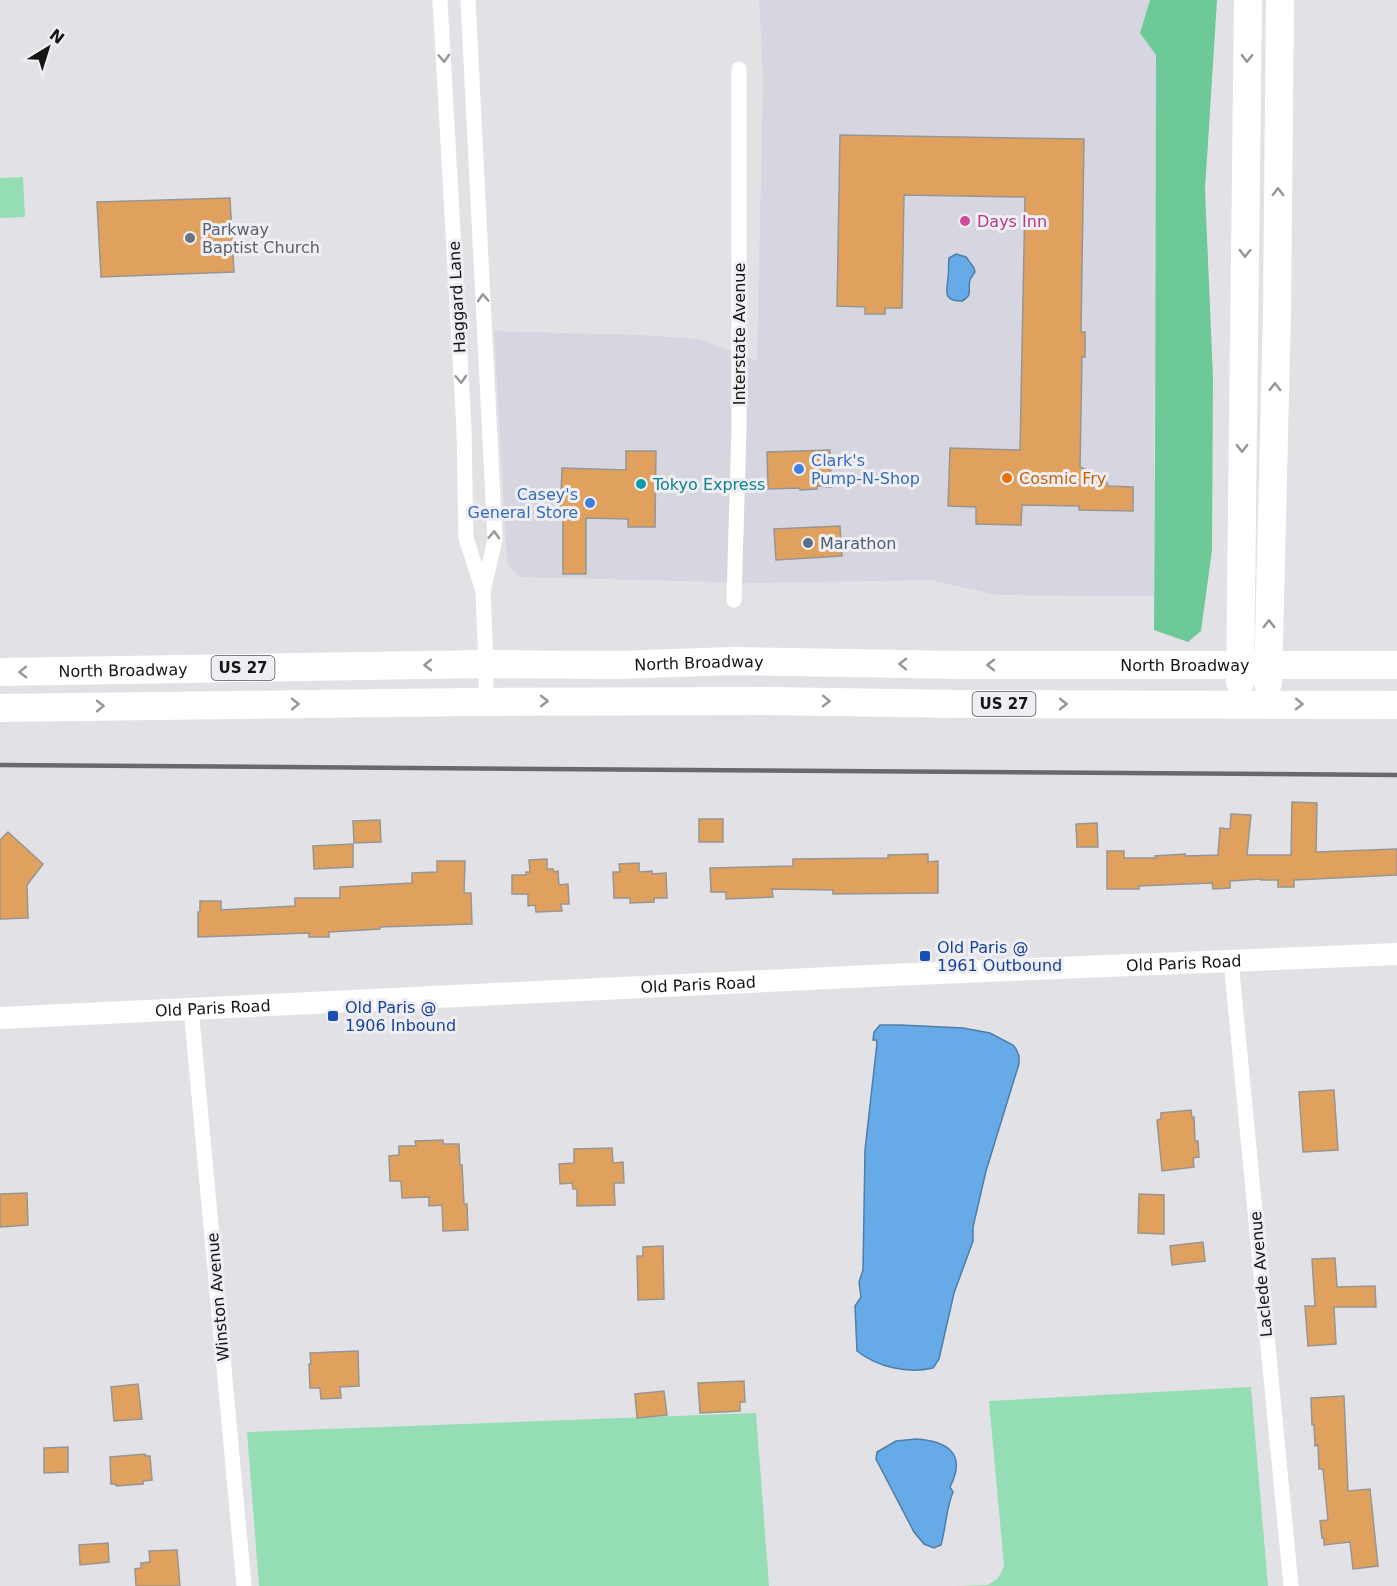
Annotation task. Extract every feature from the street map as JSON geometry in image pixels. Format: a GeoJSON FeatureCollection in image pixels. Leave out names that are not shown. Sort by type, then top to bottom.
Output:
{"type":"FeatureCollection","features":[{"type":"Feature","properties":{"kind":"highway"},"geometry":{"type":"LineString","coordinates":[[1248,0],[1239,664],[1254,704]]}},
{"type":"Feature","properties":{"kind":"highway"},"geometry":{"type":"LineString","coordinates":[[1254,704],[1268,664],[1276,321],[1280,0]]}},
{"type":"Feature","properties":{"kind":"highway","name":"North Broadway"},"geometry":{"type":"LineString","coordinates":[[0,672],[486,664],[618,665],[730,661],[1397,665]]}},
{"type":"Feature","properties":{"kind":"highway","name":"US 27"},"geometry":{"type":"LineString","coordinates":[[0,708],[767,700],[961,704],[1397,705]]}},
{"type":"Feature","properties":{"kind":"street","name":"Haggard Lane"},"geometry":{"type":"LineString","coordinates":[[440,0],[464,429],[466,538],[483,592],[486,702]]}},
{"type":"Feature","properties":{"kind":"street","name":"Haggard Lane"},"geometry":{"type":"LineString","coordinates":[[468,0],[495,539],[483,592]]}},
{"type":"Feature","properties":{"kind":"street","name":"Interstate Avenue"},"geometry":{"type":"LineString","coordinates":[[734,600],[739,428],[739,69]]}},
{"type":"Feature","properties":{"kind":"street","name":"Old Paris Road"},"geometry":{"type":"LineString","coordinates":[[0,1018],[879,975],[1397,954]]}},
{"type":"Feature","properties":{"kind":"street","name":"Laclede Avenue"},"geometry":{"type":"LineString","coordinates":[[1231,961],[1291,1586]]}},
{"type":"Feature","properties":{"kind":"street","name":"Winston Avenue"},"geometry":{"type":"LineString","coordinates":[[191,1008],[244,1586]]}},
{"type":"Feature","properties":{"kind":"shaded area"},"geometry":{"type":"Polygon","coordinates":[[[759,0],[1150,0],[1140,33],[1156,54],[1154,596],[996,595],[931,580],[757,583],[521,577],[512,570],[507,562],[494,331],[699,339],[757,361],[763,79],[759,0]]]}},
{"type":"Feature","properties":{"kind":"green space"},"geometry":{"type":"Polygon","coordinates":[[[1150,0],[1217,0],[1205,190],[1213,378],[1212,550],[1201,631],[1188,642],[1154,630],[1156,55],[1140,33],[1150,0]]]}},
{"type":"Feature","properties":{"kind":"green space"},"geometry":{"type":"Polygon","coordinates":[[[23,177],[25,217],[0,218],[0,178],[23,177]]]}},
{"type":"Feature","properties":{"kind":"green space"},"geometry":{"type":"Polygon","coordinates":[[[1251,1387],[1268,1586],[955,1586],[988,1585],[998,1578],[1004,1566],[989,1401],[1251,1387]]]}},
{"type":"Feature","properties":{"kind":"green space"},"geometry":{"type":"Polygon","coordinates":[[[756,1413],[769,1586],[259,1586],[247,1432],[756,1413]]]}},
{"type":"Feature","properties":{"kind":"water"},"geometry":{"type":"Polygon","coordinates":[[[956,254],[966,257],[975,272],[969,283],[969,294],[962,301],[951,299],[947,294],[949,258],[956,254]]]}},
{"type":"Feature","properties":{"kind":"water"},"geometry":{"type":"Polygon","coordinates":[[[880,1025],[963,1028],[990,1033],[1013,1045],[1019,1056],[1019,1064],[986,1171],[973,1227],[973,1241],[954,1293],[939,1359],[933,1368],[923,1370],[893,1368],[865,1357],[857,1351],[855,1306],[861,1297],[859,1282],[863,1270],[865,1150],[877,1043],[873,1040],[874,1032],[880,1025]]]}},
{"type":"Feature","properties":{"kind":"water"},"geometry":{"type":"Polygon","coordinates":[[[916,1439],[945,1446],[955,1458],[955,1476],[950,1487],[953,1492],[943,1538],[941,1545],[934,1548],[924,1544],[914,1532],[876,1459],[877,1452],[896,1441],[916,1439]]]}},
{"type":"Feature","properties":{"kind":"building"},"geometry":{"type":"Polygon","coordinates":[[[840,135],[1084,139],[1081,332],[1085,332],[1085,357],[1082,357],[1080,467],[1105,478],[1108,486],[1133,487],[1133,511],[1079,510],[1079,506],[1022,505],[1021,525],[976,524],[976,507],[948,506],[950,448],[1020,450],[1025,197],[904,195],[902,308],[885,308],[885,314],[865,314],[865,307],[837,306],[840,135]]]}},
{"type":"Feature","properties":{"kind":"building","name":"Parkway Baptist Church"},"geometry":{"type":"Polygon","coordinates":[[[230,198],[234,272],[101,277],[97,202],[230,198]]]}},
{"type":"Feature","properties":{"kind":"building","name":"Clark's Pump-N-Shop"},"geometry":{"type":"Polygon","coordinates":[[[830,450],[831,487],[817,486],[817,489],[800,490],[799,488],[768,489],[767,452],[830,450]]]}},
{"type":"Feature","properties":{"kind":"building"},"geometry":{"type":"Polygon","coordinates":[[[626,451],[656,451],[655,527],[628,527],[628,519],[586,518],[586,574],[563,574],[563,518],[560,518],[562,468],[626,470],[626,451]]]}},
{"type":"Feature","properties":{"kind":"building","name":"Marathon"},"geometry":{"type":"Polygon","coordinates":[[[840,526],[842,556],[776,560],[774,529],[840,526]]]}},
{"type":"Feature","properties":{"kind":"building"},"geometry":{"type":"Polygon","coordinates":[[[1292,802],[1317,803],[1316,852],[1397,849],[1397,875],[1294,880],[1294,887],[1278,887],[1278,880],[1261,879],[1230,881],[1230,888],[1213,889],[1212,883],[1139,886],[1139,889],[1107,889],[1107,851],[1124,851],[1124,858],[1156,858],[1155,856],[1185,854],[1185,856],[1218,855],[1220,828],[1230,829],[1231,814],[1251,815],[1247,855],[1291,855],[1292,802]]]}},
{"type":"Feature","properties":{"kind":"building"},"geometry":{"type":"Polygon","coordinates":[[[699,819],[723,819],[723,842],[699,842],[699,819]]]}},
{"type":"Feature","properties":{"kind":"building"},"geometry":{"type":"Polygon","coordinates":[[[380,820],[381,842],[354,843],[353,821],[380,820]]]}},
{"type":"Feature","properties":{"kind":"building"},"geometry":{"type":"Polygon","coordinates":[[[1097,823],[1098,847],[1077,847],[1076,824],[1097,823]]]}},
{"type":"Feature","properties":{"kind":"building"},"geometry":{"type":"Polygon","coordinates":[[[8,832],[43,864],[27,885],[28,918],[0,919],[0,840],[8,832]]]}},
{"type":"Feature","properties":{"kind":"building"},"geometry":{"type":"Polygon","coordinates":[[[353,844],[353,867],[314,869],[313,846],[353,844]]]}},
{"type":"Feature","properties":{"kind":"building"},"geometry":{"type":"Polygon","coordinates":[[[928,854],[928,862],[938,861],[938,893],[833,894],[833,890],[772,889],[773,897],[726,899],[726,892],[711,892],[710,868],[793,866],[793,859],[888,858],[888,855],[928,854]]]}},
{"type":"Feature","properties":{"kind":"building"},"geometry":{"type":"Polygon","coordinates":[[[547,859],[547,869],[558,871],[559,885],[568,884],[569,904],[561,904],[562,911],[536,912],[535,905],[528,906],[528,894],[512,894],[512,875],[526,875],[526,872],[530,872],[529,860],[547,859]]]}},
{"type":"Feature","properties":{"kind":"building"},"geometry":{"type":"Polygon","coordinates":[[[437,861],[465,861],[464,893],[471,893],[472,924],[380,927],[380,929],[329,932],[329,937],[309,937],[309,933],[198,937],[200,901],[221,901],[221,910],[295,906],[295,898],[340,898],[340,887],[412,883],[412,873],[437,872],[437,861]]]}},
{"type":"Feature","properties":{"kind":"building"},"geometry":{"type":"Polygon","coordinates":[[[639,863],[639,872],[666,873],[667,898],[654,898],[654,902],[630,903],[630,898],[614,898],[613,872],[620,872],[619,864],[639,863]]]}},
{"type":"Feature","properties":{"kind":"building"},"geometry":{"type":"Polygon","coordinates":[[[1334,1090],[1338,1150],[1303,1152],[1299,1092],[1334,1090]]]}},
{"type":"Feature","properties":{"kind":"building"},"geometry":{"type":"Polygon","coordinates":[[[1191,1110],[1199,1157],[1193,1158],[1194,1167],[1162,1171],[1157,1120],[1161,1119],[1161,1113],[1191,1110]]]}},
{"type":"Feature","properties":{"kind":"building"},"geometry":{"type":"Polygon","coordinates":[[[443,1140],[443,1144],[459,1144],[468,1230],[443,1231],[442,1205],[429,1206],[429,1197],[402,1198],[401,1181],[390,1181],[389,1156],[399,1155],[399,1146],[416,1146],[415,1141],[443,1140]]]}},
{"type":"Feature","properties":{"kind":"building"},"geometry":{"type":"Polygon","coordinates":[[[612,1148],[613,1163],[623,1162],[624,1183],[614,1183],[615,1205],[577,1206],[577,1189],[573,1189],[572,1183],[560,1184],[559,1164],[574,1163],[574,1149],[612,1148]]]}},
{"type":"Feature","properties":{"kind":"building"},"geometry":{"type":"Polygon","coordinates":[[[27,1193],[28,1225],[0,1227],[0,1194],[27,1193]]]}},
{"type":"Feature","properties":{"kind":"building"},"geometry":{"type":"Polygon","coordinates":[[[1139,1194],[1164,1195],[1164,1234],[1138,1233],[1139,1194]]]}},
{"type":"Feature","properties":{"kind":"building"},"geometry":{"type":"Polygon","coordinates":[[[1203,1242],[1205,1261],[1172,1265],[1170,1246],[1203,1242]]]}},
{"type":"Feature","properties":{"kind":"building"},"geometry":{"type":"Polygon","coordinates":[[[663,1246],[664,1299],[638,1300],[637,1256],[643,1256],[643,1247],[663,1246]]]}},
{"type":"Feature","properties":{"kind":"building"},"geometry":{"type":"Polygon","coordinates":[[[1335,1258],[1337,1287],[1375,1286],[1376,1307],[1334,1307],[1336,1344],[1308,1346],[1305,1306],[1315,1306],[1312,1259],[1335,1258]]]}},
{"type":"Feature","properties":{"kind":"building"},"geometry":{"type":"Polygon","coordinates":[[[358,1351],[359,1386],[340,1387],[341,1398],[321,1399],[320,1388],[310,1388],[310,1353],[358,1351]]]}},
{"type":"Feature","properties":{"kind":"building"},"geometry":{"type":"Polygon","coordinates":[[[744,1381],[745,1402],[740,1402],[740,1411],[700,1413],[698,1383],[744,1381]]]}},
{"type":"Feature","properties":{"kind":"building"},"geometry":{"type":"Polygon","coordinates":[[[138,1384],[142,1419],[114,1421],[111,1387],[138,1384]]]}},
{"type":"Feature","properties":{"kind":"building"},"geometry":{"type":"Polygon","coordinates":[[[664,1391],[667,1415],[637,1418],[635,1394],[664,1391]]]}},
{"type":"Feature","properties":{"kind":"building"},"geometry":{"type":"Polygon","coordinates":[[[1344,1396],[1348,1491],[1370,1489],[1378,1566],[1353,1569],[1350,1542],[1324,1545],[1324,1538],[1322,1538],[1320,1521],[1328,1520],[1323,1469],[1319,1469],[1318,1445],[1315,1446],[1314,1425],[1312,1425],[1311,1398],[1344,1396]]]}},
{"type":"Feature","properties":{"kind":"building"},"geometry":{"type":"Polygon","coordinates":[[[68,1447],[68,1472],[44,1473],[44,1448],[68,1447]]]}},
{"type":"Feature","properties":{"kind":"building"},"geometry":{"type":"Polygon","coordinates":[[[145,1454],[145,1456],[150,1456],[152,1480],[143,1481],[143,1484],[116,1486],[116,1484],[111,1484],[110,1457],[145,1454]]]}},
{"type":"Feature","properties":{"kind":"building"},"geometry":{"type":"Polygon","coordinates":[[[108,1543],[109,1562],[80,1565],[79,1545],[108,1543]]]}},
{"type":"Feature","properties":{"kind":"building"},"geometry":{"type":"Polygon","coordinates":[[[177,1550],[180,1586],[136,1586],[135,1569],[141,1568],[141,1563],[150,1562],[149,1551],[177,1550]]]}},
{"type":"Feature","properties":{"kind":"railway"},"geometry":{"type":"LineString","coordinates":[[0,765],[1397,775]]}},
{"type":"Feature","properties":{"kind":"place","name":"Days Inn"},"geometry":{"type":"Point","coordinates":[965,221]}},
{"type":"Feature","properties":{"kind":"place","name":"Parkway Baptist Church"},"geometry":{"type":"Point","coordinates":[190,238]}},
{"type":"Feature","properties":{"kind":"place","name":"Clark's Pump-N-Shop"},"geometry":{"type":"Point","coordinates":[799,469]}},
{"type":"Feature","properties":{"kind":"place","name":"Cosmic Fry"},"geometry":{"type":"Point","coordinates":[1007,478]}},
{"type":"Feature","properties":{"kind":"place","name":"Tokyo Express"},"geometry":{"type":"Point","coordinates":[641,484]}},
{"type":"Feature","properties":{"kind":"place","name":"Casey's General Store"},"geometry":{"type":"Point","coordinates":[590,503]}},
{"type":"Feature","properties":{"kind":"place","name":"Marathon"},"geometry":{"type":"Point","coordinates":[808,543]}},
{"type":"Feature","properties":{"kind":"place","name":"Old Paris @ 1961 Outbound"},"geometry":{"type":"Point","coordinates":[925,956]}},
{"type":"Feature","properties":{"kind":"place","name":"Old Paris @ 1906 Inbound"},"geometry":{"type":"Point","coordinates":[333,1016]}}]}
